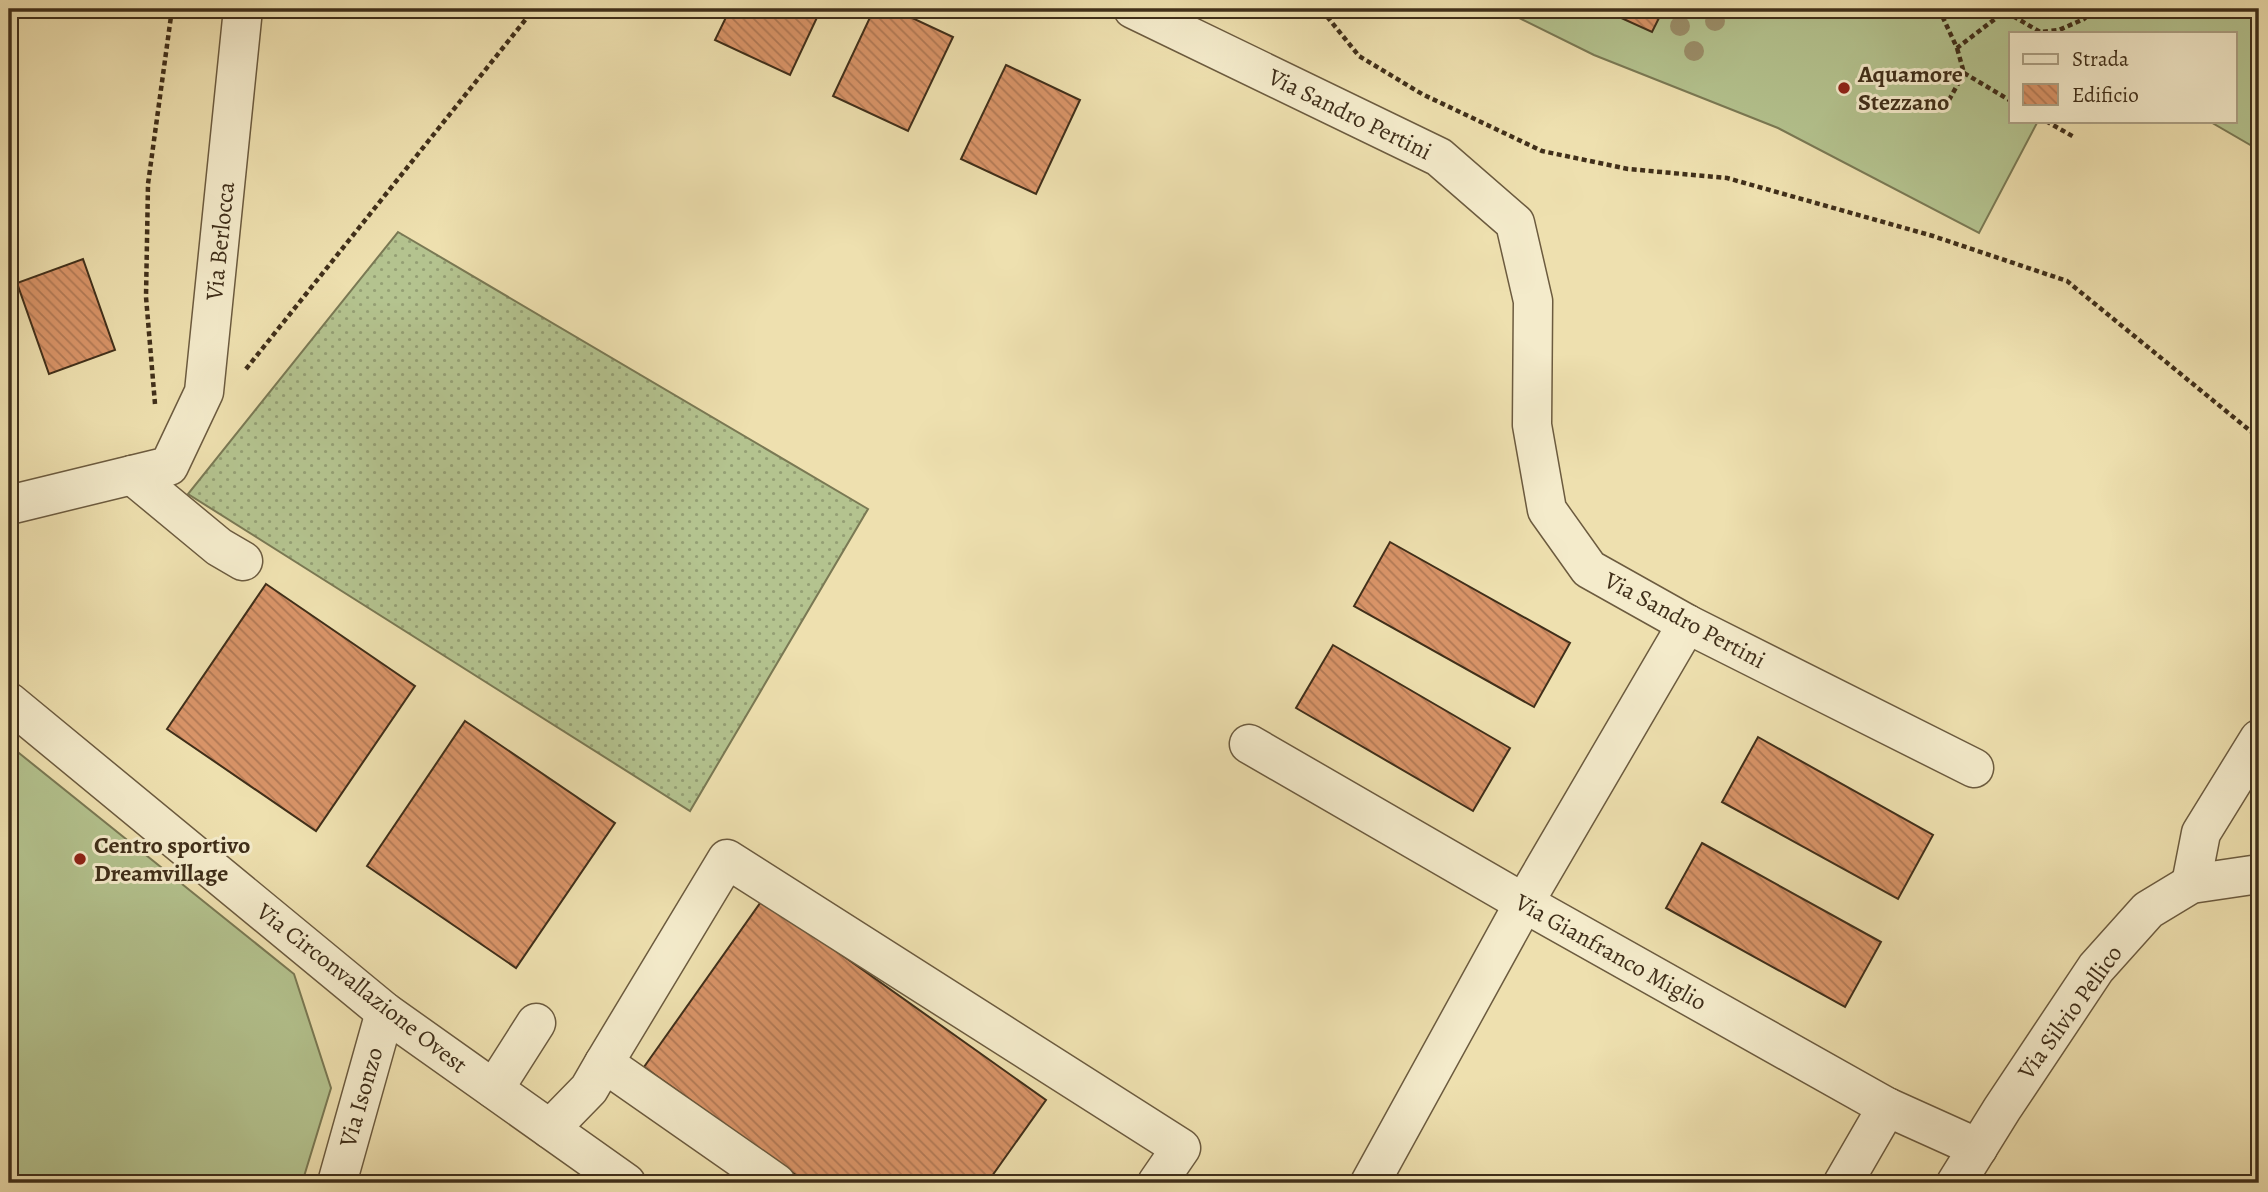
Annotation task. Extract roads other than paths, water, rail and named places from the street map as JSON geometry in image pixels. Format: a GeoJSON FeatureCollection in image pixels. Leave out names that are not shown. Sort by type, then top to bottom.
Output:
{"type":"FeatureCollection","features":[{"type":"Feature","properties":{"kind":"street","name":"Via Berlocca"},"geometry":{"type":"LineString","coordinates":[[132,475],[169,466],[205,392],[243,9]]}},
{"type":"Feature","properties":{"kind":"street","name":"Via Sandro Pertini"},"geometry":{"type":"LineString","coordinates":[[1133,9],[1439,157],[1515,223],[1533,301],[1532,425],[1547,510],[1590,569],[1687,624],[1974,768]]}},
{"type":"Feature","properties":{"kind":"street"},"geometry":{"type":"LineString","coordinates":[[9,505],[132,475],[219,547],[243,561]]}},
{"type":"Feature","properties":{"kind":"street"},"geometry":{"type":"LineString","coordinates":[[1370,1183],[1524,903],[1687,624]]}},
{"type":"Feature","properties":{"kind":"street","name":"Via Circonvallazione Ovest"},"geometry":{"type":"LineString","coordinates":[[9,702],[386,1012],[626,1183]]}},
{"type":"Feature","properties":{"kind":"street"},"geometry":{"type":"LineString","coordinates":[[2191,884],[2200,832],[2259,739]]}},
{"type":"Feature","properties":{"kind":"street","name":"Via Gianfranco Miglio"},"geometry":{"type":"LineString","coordinates":[[1249,744],[1887,1108],[1979,1148]]}},
{"type":"Feature","properties":{"kind":"street"},"geometry":{"type":"LineString","coordinates":[[551,1129],[589,1089],[727,859],[1181,1148],[1157,1183]]}},
{"type":"Feature","properties":{"kind":"street","name":"Via Silvio Pellico"},"geometry":{"type":"LineString","coordinates":[[1956,1183],[2095,968],[2148,910],[2191,884],[2259,874]]}},
{"type":"Feature","properties":{"kind":"street","name":"Via Isonzo"},"geometry":{"type":"LineString","coordinates":[[337,1183],[386,1012]]}},
{"type":"Feature","properties":{"kind":"street"},"geometry":{"type":"LineString","coordinates":[[495,1089],[536,1023]]}},
{"type":"Feature","properties":{"kind":"street"},"geometry":{"type":"LineString","coordinates":[[604,1063],[776,1183]]}},
{"type":"Feature","properties":{"kind":"street"},"geometry":{"type":"LineString","coordinates":[[1843,1183],[1887,1108]]}},
{"type":"Feature","properties":{"kind":"place","name":"Aquamore Stezzano"},"geometry":{"type":"Point","coordinates":[1844,88]}},
{"type":"Feature","properties":{"kind":"place","name":"Centro sportivo Dreamvillage"},"geometry":{"type":"Point","coordinates":[80,859]}}]}
